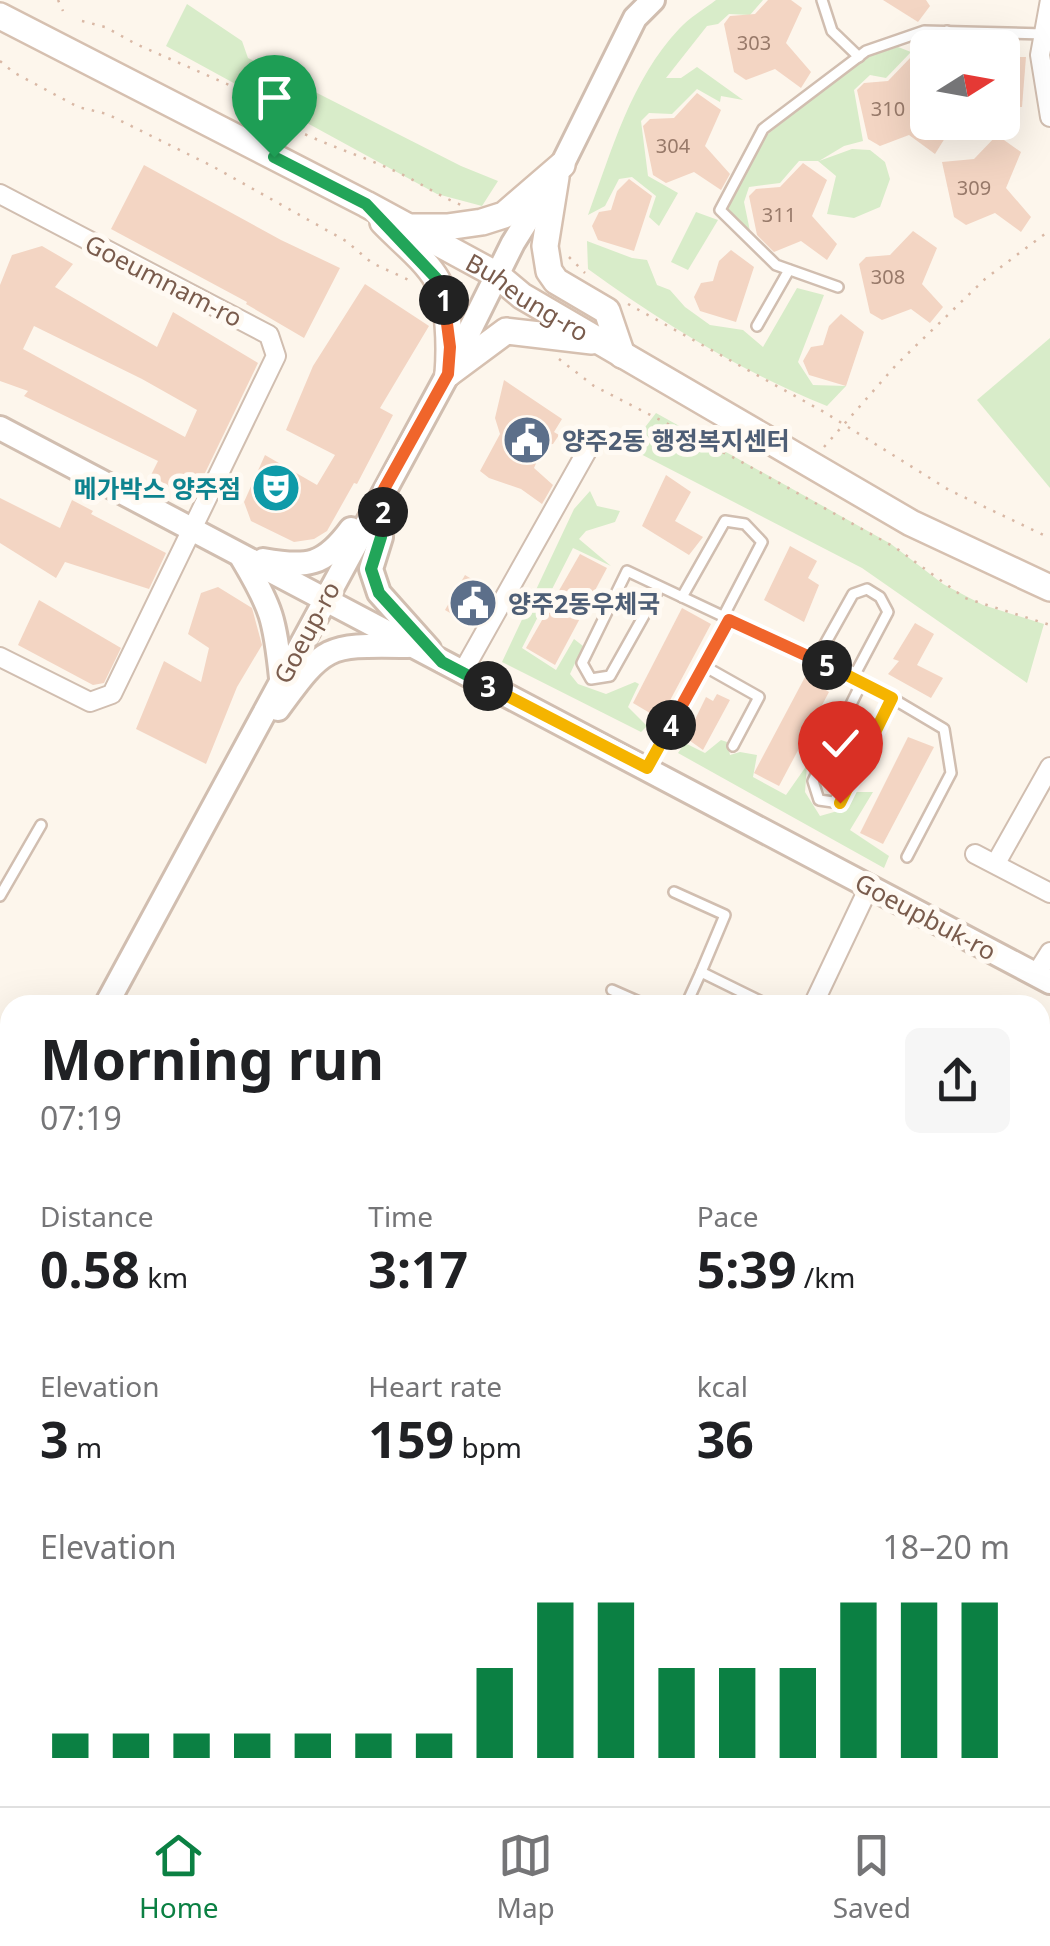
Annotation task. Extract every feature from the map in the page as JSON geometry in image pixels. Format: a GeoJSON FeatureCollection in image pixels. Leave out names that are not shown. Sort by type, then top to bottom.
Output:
{"type":"FeatureCollection","features":[{"type":"Feature","properties":{"kind":"main road","name":"Buheung-ro"},"geometry":{"type":"LineString","coordinates":[[0,16],[366,204],[497,276],[522,296],[911,523],[1050,588]]}},
{"type":"Feature","properties":{"kind":"main road"},"geometry":{"type":"LineString","coordinates":[[407,227],[447,227],[504,214],[559,171]]}},
{"type":"Feature","properties":{"kind":"main road"},"geometry":{"type":"LineString","coordinates":[[448,374],[506,331],[611,348],[607,311],[556,281],[550,271],[544,246],[559,171]]}},
{"type":"Feature","properties":{"kind":"main road"},"geometry":{"type":"LineString","coordinates":[[366,204],[437,279],[444,297],[450,347],[448,374]]}},
{"type":"Feature","properties":{"kind":"street","name":"Goeup-ro"},"geometry":{"type":"LineString","coordinates":[[111,995],[448,374],[512,243],[559,171],[635,18],[653,0]]}},
{"type":"Feature","properties":{"kind":"street"},"geometry":{"type":"LineString","coordinates":[[1050,0],[1040,54],[1050,117]]}},
{"type":"Feature","properties":{"kind":"street","name":"Goeumnam-ro"},"geometry":{"type":"LineString","coordinates":[[0,194],[269,334],[276,356],[112,694],[90,702],[0,656]]}},
{"type":"Feature","properties":{"kind":"street"},"geometry":{"type":"LineString","coordinates":[[0,428],[323,600]]}},
{"type":"Feature","properties":{"kind":"street"},"geometry":{"type":"LineString","coordinates":[[388,481],[381,537],[371,569],[379,593],[452,668],[588,448]]}},
{"type":"Feature","properties":{"kind":"street"},"geometry":{"type":"LineString","coordinates":[[240,556],[294,565],[317,563],[338,546],[388,481]]}},
{"type":"Feature","properties":{"kind":"street"},"geometry":{"type":"LineString","coordinates":[[240,556],[267,601],[276,625],[281,678]]}},
{"type":"Feature","properties":{"kind":"street","name":"Goeupbuk-ro"},"geometry":{"type":"LineString","coordinates":[[323,600],[1043,978]]}},
{"type":"Feature","properties":{"kind":"street"},"geometry":{"type":"LineString","coordinates":[[258,721],[274,714],[307,668],[328,652],[354,645],[411,646]]}},
{"type":"Feature","properties":{"kind":"street"},"geometry":{"type":"LineString","coordinates":[[996,863],[1050,767]]}},
{"type":"Feature","properties":{"kind":"street"},"geometry":{"type":"LineString","coordinates":[[975,854],[1050,893]]}},
{"type":"Feature","properties":{"kind":"street"},"geometry":{"type":"LineString","coordinates":[[818,995],[869,887]]}},
{"type":"Feature","properties":{"kind":"street"},"geometry":{"type":"LineString","coordinates":[[1043,978],[1050,952]]}},
{"type":"Feature","properties":{"kind":"lane"},"geometry":{"type":"LineString","coordinates":[[822,0],[832,31],[859,57]]}},
{"type":"Feature","properties":{"kind":"lane"},"geometry":{"type":"LineString","coordinates":[[1020,34],[1044,34]]}},
{"type":"Feature","properties":{"kind":"lane"},"geometry":{"type":"LineString","coordinates":[[838,288],[776,265],[720,210],[763,129],[859,57],[910,37]]}},
{"type":"Feature","properties":{"kind":"lane"},"geometry":{"type":"LineString","coordinates":[[757,326],[789,270]]}},
{"type":"Feature","properties":{"kind":"lane"},"geometry":{"type":"LineString","coordinates":[[647,768],[704,666],[762,542],[746,524],[725,521],[682,597]]}},
{"type":"Feature","properties":{"kind":"lane"},"geometry":{"type":"LineString","coordinates":[[660,586],[610,676],[591,679],[582,663],[627,571],[660,586],[816,660],[892,698],[944,729],[952,773],[908,857]]}},
{"type":"Feature","properties":{"kind":"lane"},"geometry":{"type":"LineString","coordinates":[[816,660],[853,594],[867,589],[880,597],[888,612],[813,780],[819,800],[840,803],[892,698]]}},
{"type":"Feature","properties":{"kind":"lane"},"geometry":{"type":"LineString","coordinates":[[704,666],[759,697],[733,746]]}},
{"type":"Feature","properties":{"kind":"lane"},"geometry":{"type":"LineString","coordinates":[[0,896],[41,826]]}},
{"type":"Feature","properties":{"kind":"lane"},"geometry":{"type":"LineString","coordinates":[[674,892],[725,916],[691,995]]}},
{"type":"Feature","properties":{"kind":"lane"},"geometry":{"type":"LineString","coordinates":[[701,972],[748,995]]}},
{"type":"Feature","properties":{"kind":"lane"},"geometry":{"type":"LineString","coordinates":[[612,990],[623,995]]}},
{"type":"Feature","properties":{"kind":"path"},"geometry":{"type":"LineString","coordinates":[[58,0],[63,11]]}},
{"type":"Feature","properties":{"kind":"path"},"geometry":{"type":"LineString","coordinates":[[82,21],[106,27],[236,88],[289,126],[466,206]]}},
{"type":"Feature","properties":{"kind":"path"},"geometry":{"type":"LineString","coordinates":[[0,61],[78,107],[106,114],[212,166],[346,240],[372,264],[415,283]]}},
{"type":"Feature","properties":{"kind":"path"},"geometry":{"type":"LineString","coordinates":[[810,463],[898,364],[985,280],[1050,230]]}},
{"type":"Feature","properties":{"kind":"path"},"geometry":{"type":"LineString","coordinates":[[558,251],[586,273]]}},
{"type":"Feature","properties":{"kind":"path"},"geometry":{"type":"LineString","coordinates":[[618,298],[844,424],[949,490],[1050,538]]}},
{"type":"Feature","properties":{"kind":"path"},"geometry":{"type":"LineString","coordinates":[[552,354],[594,386],[637,405],[896,548],[966,598],[1050,625]]}},
{"type":"Feature","properties":{"kind":"green space"},"geometry":{"type":"Polygon","coordinates":[[[716,0],[763,0],[750,15],[729,14],[718,24],[707,26],[666,78],[681,78],[697,67],[743,100],[721,96],[720,102],[697,89],[672,114],[649,113],[641,121],[648,176],[678,193],[659,226],[649,217],[656,196],[632,177],[619,179],[605,206],[588,215],[624,117],[648,70],[679,29],[716,0]]]}},
{"type":"Feature","properties":{"kind":"green space"},"geometry":{"type":"Polygon","coordinates":[[[187,4],[242,41],[248,58],[498,181],[482,206],[437,194],[166,46],[187,4]]]}},
{"type":"Feature","properties":{"kind":"green space"},"geometry":{"type":"Polygon","coordinates":[[[898,47],[910,52],[886,78],[870,75],[854,90],[863,141],[844,146],[819,161],[852,149],[870,150],[885,162],[890,179],[880,207],[854,218],[827,214],[836,176],[818,161],[799,161],[780,183],[749,187],[744,202],[751,236],[726,207],[764,137],[864,58],[898,47]]]}},
{"type":"Feature","properties":{"kind":"green space"},"geometry":{"type":"Polygon","coordinates":[[[696,212],[718,220],[688,270],[671,262],[696,212]]]}},
{"type":"Feature","properties":{"kind":"green space"},"geometry":{"type":"Polygon","coordinates":[[[587,241],[647,260],[657,285],[670,290],[685,307],[710,325],[743,330],[763,347],[797,288],[824,295],[798,362],[813,385],[846,386],[827,406],[734,362],[588,269],[587,241]]]}},
{"type":"Feature","properties":{"kind":"green space"},"geometry":{"type":"Polygon","coordinates":[[[1050,338],[1050,488],[977,400],[1050,338]]]}},
{"type":"Feature","properties":{"kind":"green space"},"geometry":{"type":"Polygon","coordinates":[[[656,413],[891,544],[943,584],[983,605],[1044,624],[1027,683],[862,568],[629,448],[656,413]]]}},
{"type":"Feature","properties":{"kind":"green space"},"geometry":{"type":"Polygon","coordinates":[[[590,491],[597,506],[620,511],[615,522],[586,531],[579,539],[611,566],[573,548],[522,648],[556,670],[574,639],[583,646],[570,674],[578,684],[606,694],[635,682],[639,684],[628,707],[647,726],[641,732],[502,662],[574,509],[590,491]]]}},
{"type":"Feature","properties":{"kind":"green space"},"geometry":{"type":"Polygon","coordinates":[[[721,740],[727,742],[730,755],[757,755],[753,777],[786,795],[807,765],[805,792],[820,816],[841,810],[855,792],[873,792],[850,830],[889,856],[884,868],[678,753],[685,743],[705,753],[721,740]]]}},
{"type":"Feature","properties":{"kind":"building"},"geometry":{"type":"Polygon","coordinates":[[[768,0],[791,0],[802,8],[786,43],[811,72],[801,88],[775,69],[746,80],[734,72],[724,24],[730,16],[755,14],[768,0]]]}},
{"type":"Feature","properties":{"kind":"building"},"geometry":{"type":"Polygon","coordinates":[[[883,0],[926,0],[930,6],[918,22],[883,0]]]}},
{"type":"Feature","properties":{"kind":"building"},"geometry":{"type":"Polygon","coordinates":[[[1020,57],[1026,57],[1022,107],[1020,57]]]}},
{"type":"Feature","properties":{"kind":"building"},"geometry":{"type":"Polygon","coordinates":[[[910,58],[910,136],[880,146],[868,139],[857,90],[864,83],[888,81],[910,58]]]}},
{"type":"Feature","properties":{"kind":"building"},"geometry":{"type":"Polygon","coordinates":[[[697,93],[721,110],[705,146],[730,174],[721,190],[694,172],[666,183],[653,175],[643,126],[650,119],[674,118],[697,93]]]}},
{"type":"Feature","properties":{"kind":"building"},"geometry":{"type":"Polygon","coordinates":[[[916,140],[944,140],[935,154],[916,140]]]}},
{"type":"Feature","properties":{"kind":"building"},"geometry":{"type":"Polygon","coordinates":[[[992,140],[1004,140],[1021,152],[1006,188],[1031,217],[1021,232],[995,213],[966,225],[954,217],[942,162],[974,159],[992,140]]]}},
{"type":"Feature","properties":{"kind":"building"},"geometry":{"type":"Polygon","coordinates":[[[803,163],[827,180],[812,216],[837,244],[827,260],[801,241],[774,252],[757,235],[749,196],[756,189],[780,187],[803,163]]]}},
{"type":"Feature","properties":{"kind":"building"},"geometry":{"type":"Polygon","coordinates":[[[144,165],[340,268],[304,338],[247,302],[111,229],[144,165]]]}},
{"type":"Feature","properties":{"kind":"building"},"geometry":{"type":"Polygon","coordinates":[[[629,179],[652,196],[634,251],[598,240],[592,226],[599,212],[611,210],[617,191],[629,179]]]}},
{"type":"Feature","properties":{"kind":"building"},"geometry":{"type":"Polygon","coordinates":[[[913,231],[937,248],[922,284],[943,307],[930,323],[911,309],[882,320],[870,313],[859,264],[866,257],[890,255],[913,231]]]}},
{"type":"Feature","properties":{"kind":"building"},"geometry":{"type":"Polygon","coordinates":[[[42,246],[73,264],[55,287],[157,347],[173,312],[258,363],[192,500],[150,477],[158,461],[24,396],[28,391],[0,381],[0,285],[12,255],[42,246]],[[34,326],[23,349],[185,437],[197,410],[34,326]]]}},
{"type":"Feature","properties":{"kind":"building"},"geometry":{"type":"Polygon","coordinates":[[[731,250],[754,267],[736,322],[700,311],[694,297],[701,283],[713,281],[719,261],[731,250]]]}},
{"type":"Feature","properties":{"kind":"building"},"geometry":{"type":"Polygon","coordinates":[[[365,284],[429,326],[380,408],[393,415],[357,484],[354,483],[327,531],[314,539],[294,542],[251,521],[244,502],[265,455],[317,485],[335,455],[286,430],[313,366],[365,284]]]}},
{"type":"Feature","properties":{"kind":"building"},"geometry":{"type":"Polygon","coordinates":[[[841,314],[864,332],[846,386],[809,375],[803,361],[811,347],[823,345],[829,326],[841,314]]]}},
{"type":"Feature","properties":{"kind":"building","name":"양주2동 행정복지센터"},"geometry":{"type":"Polygon","coordinates":[[[504,380],[562,419],[554,432],[559,435],[553,444],[544,445],[534,468],[553,485],[542,504],[521,489],[480,471],[500,434],[495,418],[504,380]]]}},
{"type":"Feature","properties":{"kind":"building"},"geometry":{"type":"Polygon","coordinates":[[[666,475],[691,492],[675,521],[703,537],[689,555],[642,526],[666,475]]]}},
{"type":"Feature","properties":{"kind":"building"},"geometry":{"type":"Polygon","coordinates":[[[0,498],[60,528],[72,500],[166,553],[149,589],[65,562],[56,578],[0,543],[0,498]]]}},
{"type":"Feature","properties":{"kind":"building"},"geometry":{"type":"Polygon","coordinates":[[[790,546],[817,561],[808,578],[819,585],[804,622],[764,600],[790,546]]]}},
{"type":"Feature","properties":{"kind":"building"},"geometry":{"type":"Polygon","coordinates":[[[580,554],[607,568],[555,665],[526,648],[580,554]]]}},
{"type":"Feature","properties":{"kind":"building","name":"양주2동우체국"},"geometry":{"type":"Polygon","coordinates":[[[465,575],[493,592],[474,627],[445,610],[465,575]]]}},
{"type":"Feature","properties":{"kind":"building"},"geometry":{"type":"Polygon","coordinates":[[[218,587],[252,608],[262,645],[237,687],[206,764],[136,729],[164,661],[201,682],[209,648],[188,634],[201,593],[218,587]]]}},
{"type":"Feature","properties":{"kind":"building"},"geometry":{"type":"Polygon","coordinates":[[[39,600],[121,648],[104,683],[93,685],[18,645],[39,600]]]}},
{"type":"Feature","properties":{"kind":"building"},"geometry":{"type":"Polygon","coordinates":[[[682,608],[711,624],[660,719],[633,703],[682,608]]]}},
{"type":"Feature","properties":{"kind":"building"},"geometry":{"type":"Polygon","coordinates":[[[915,623],[934,634],[917,665],[943,678],[931,698],[888,674],[899,661],[893,659],[915,623]]]}},
{"type":"Feature","properties":{"kind":"building"},"geometry":{"type":"Polygon","coordinates":[[[805,677],[829,692],[779,786],[754,773],[805,677]]]}},
{"type":"Feature","properties":{"kind":"building"},"geometry":{"type":"Polygon","coordinates":[[[717,694],[730,700],[703,750],[686,738],[706,697],[713,701],[717,694]]]}},
{"type":"Feature","properties":{"kind":"building"},"geometry":{"type":"Polygon","coordinates":[[[908,737],[934,747],[883,844],[860,833],[908,737]]]}},
{"type":"Feature","properties":{"kind":"place","name":"양주2동 행정복지센터"},"geometry":{"type":"Point","coordinates":[527,440]}},
{"type":"Feature","properties":{"kind":"place","name":"메가박스 양주점"},"geometry":{"type":"Point","coordinates":[276,488]}},
{"type":"Feature","properties":{"kind":"place","name":"양주2동우체국"},"geometry":{"type":"Point","coordinates":[473,603]}},
{"type":"Feature","properties":{"kind":"route"},"geometry":{"type":"LineString","coordinates":[[274,157],[366,204],[437,279],[444,297],[450,347],[448,374],[384,489],[381,537],[371,569],[379,593],[397,615],[442,662],[647,768],[729,620],[892,698],[840,803]]}}]}
